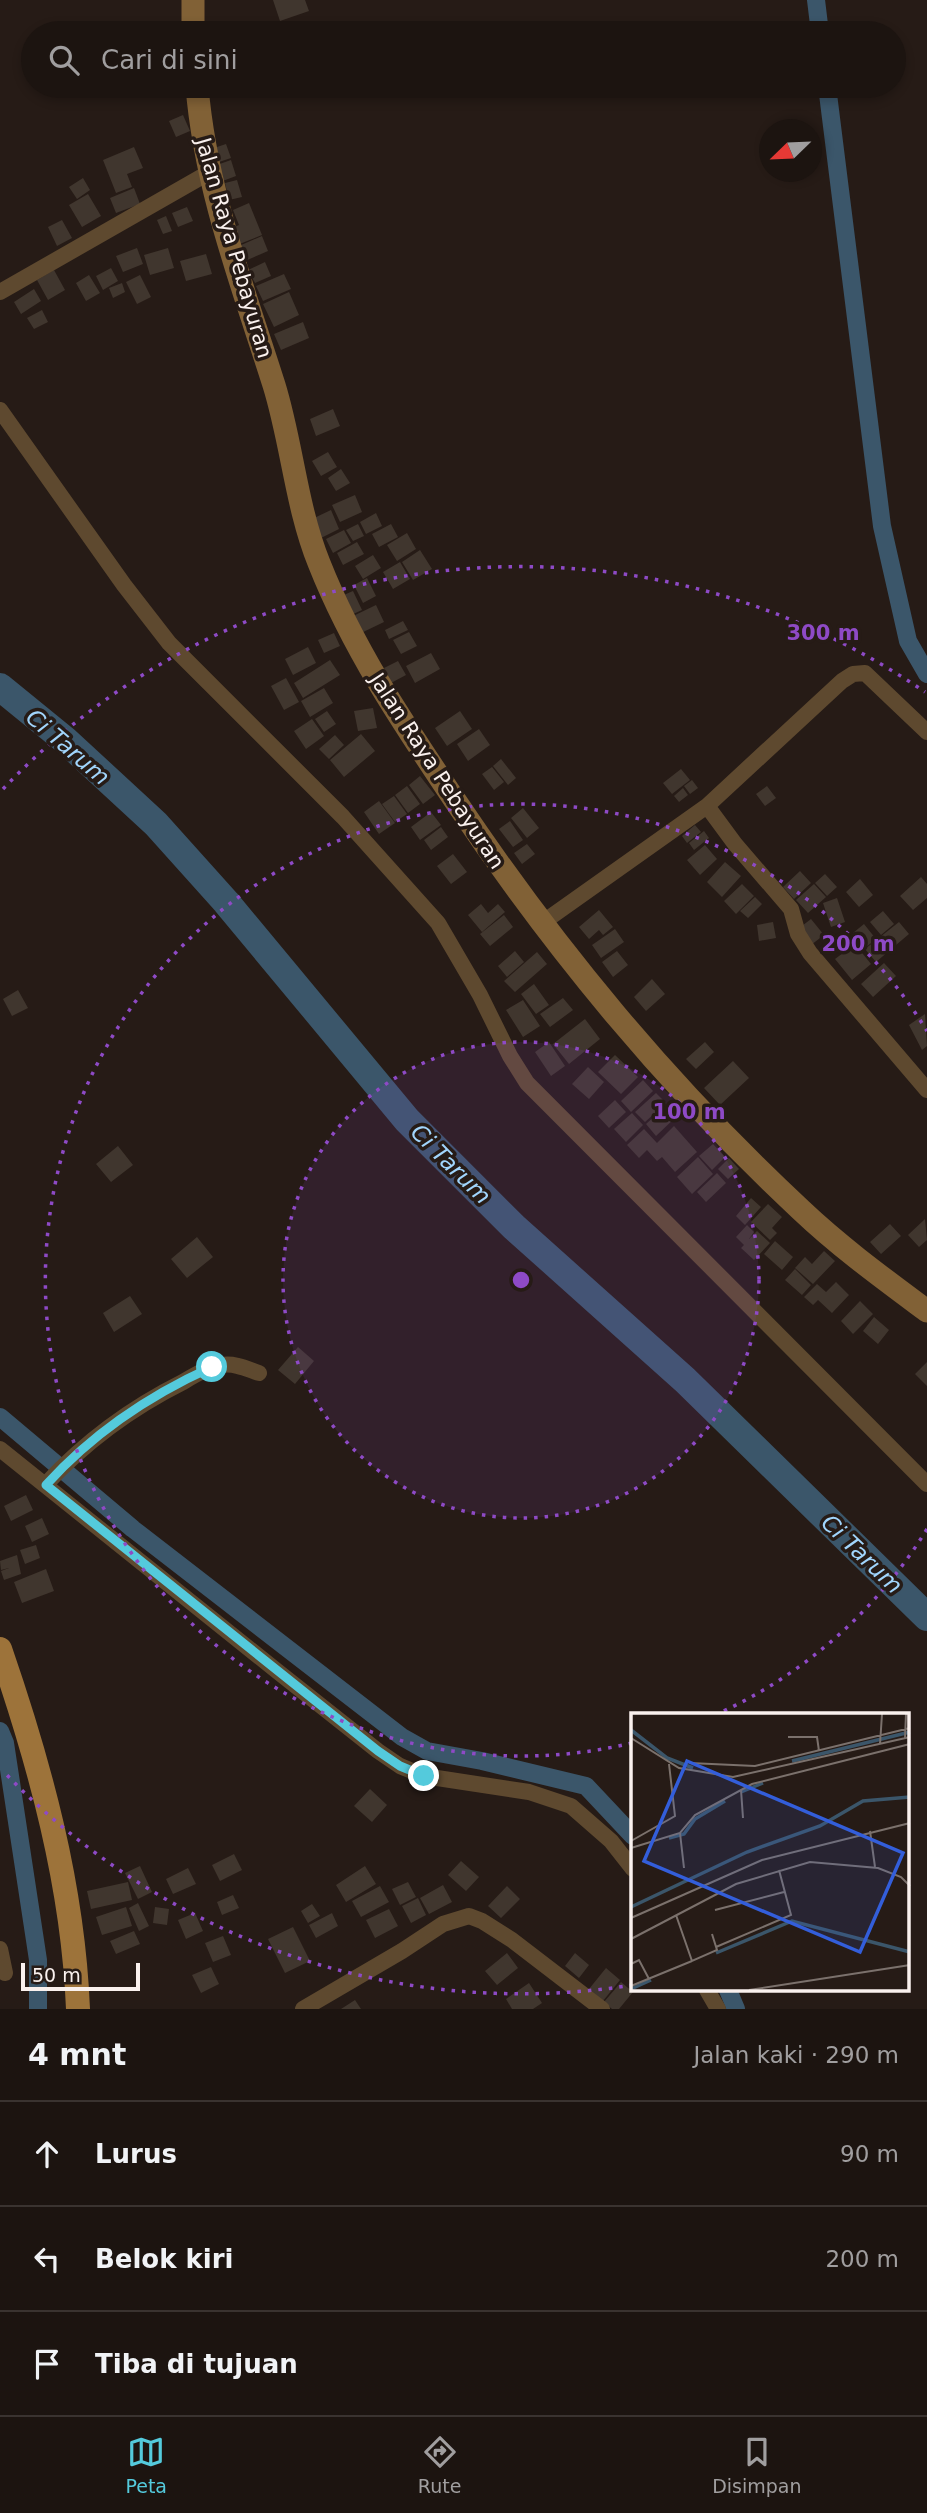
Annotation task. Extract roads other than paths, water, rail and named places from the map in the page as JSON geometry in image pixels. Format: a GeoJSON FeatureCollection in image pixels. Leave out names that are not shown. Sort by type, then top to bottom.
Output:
{"type":"FeatureCollection","features":[{"type":"Feature","properties":{"kind":"main road"},"geometry":{"type":"LineString","coordinates":[[193,0],[194,21]]}},
{"type":"Feature","properties":{"kind":"main road","name":"Jalan Raya Pebayuran"},"geometry":{"type":"LineString","coordinates":[[198,98],[199,119],[210,172],[240,282],[276,394],[317,559],[352,637],[388,701],[500,867],[620,1023],[702,1114],[802,1211],[927,1311]]}},
{"type":"Feature","properties":{"kind":"main road"},"geometry":{"type":"LineString","coordinates":[[0,1649],[27,1726],[45,1794],[71,1930],[78,2009]]}},
{"type":"Feature","properties":{"kind":"street"},"geometry":{"type":"LineString","coordinates":[[0,292],[210,172]]}},
{"type":"Feature","properties":{"kind":"street"},"geometry":{"type":"LineString","coordinates":[[0,410],[124,585],[169,643],[342,817],[438,923],[527,1083],[927,1484]]}},
{"type":"Feature","properties":{"kind":"street"},"geometry":{"type":"LineString","coordinates":[[542,923],[707,806],[842,681],[853,674],[865,673],[927,732]]}},
{"type":"Feature","properties":{"kind":"street"},"geometry":{"type":"LineString","coordinates":[[707,806],[734,844],[791,909],[798,934],[810,953],[927,1090]]}},
{"type":"Feature","properties":{"kind":"street"},"geometry":{"type":"LineString","coordinates":[[51,1479],[71,1458],[125,1415],[198,1374],[225,1365],[236,1365],[259,1373]]}},
{"type":"Feature","properties":{"kind":"street"},"geometry":{"type":"LineString","coordinates":[[0,1449],[51,1479],[287,1679],[400,1766],[424,1776],[529,1792],[571,1806],[611,1841],[631,1866]]}},
{"type":"Feature","properties":{"kind":"street"},"geometry":{"type":"LineString","coordinates":[[303,2009],[443,1924],[469,1916],[512,1940],[602,2009]]}},
{"type":"Feature","properties":{"kind":"street"},"geometry":{"type":"LineString","coordinates":[[0,1949],[5,1973]]}},
{"type":"Feature","properties":{"kind":"street"},"geometry":{"type":"LineString","coordinates":[[708,1992],[718,2009]]}},
{"type":"Feature","properties":{"kind":"waterway"},"geometry":{"type":"LineString","coordinates":[[816,0],[819,21]]}},
{"type":"Feature","properties":{"kind":"waterway"},"geometry":{"type":"LineString","coordinates":[[828,98],[882,526],[908,641],[927,674]]}},
{"type":"Feature","properties":{"kind":"waterway","name":"Ci Tarum"},"geometry":{"type":"LineString","coordinates":[[0,687],[65,740],[156,824],[226,902],[407,1120],[514,1227],[685,1380],[927,1617]]}},
{"type":"Feature","properties":{"kind":"waterway"},"geometry":{"type":"LineString","coordinates":[[0,1417],[133,1529],[402,1737],[427,1751],[586,1786],[631,1834]]}},
{"type":"Feature","properties":{"kind":"waterway"},"geometry":{"type":"LineString","coordinates":[[0,1731],[5,1743],[38,1960],[38,2009]]}},
{"type":"Feature","properties":{"kind":"waterway"},"geometry":{"type":"LineString","coordinates":[[729,1992],[736,2009]]}}]}
